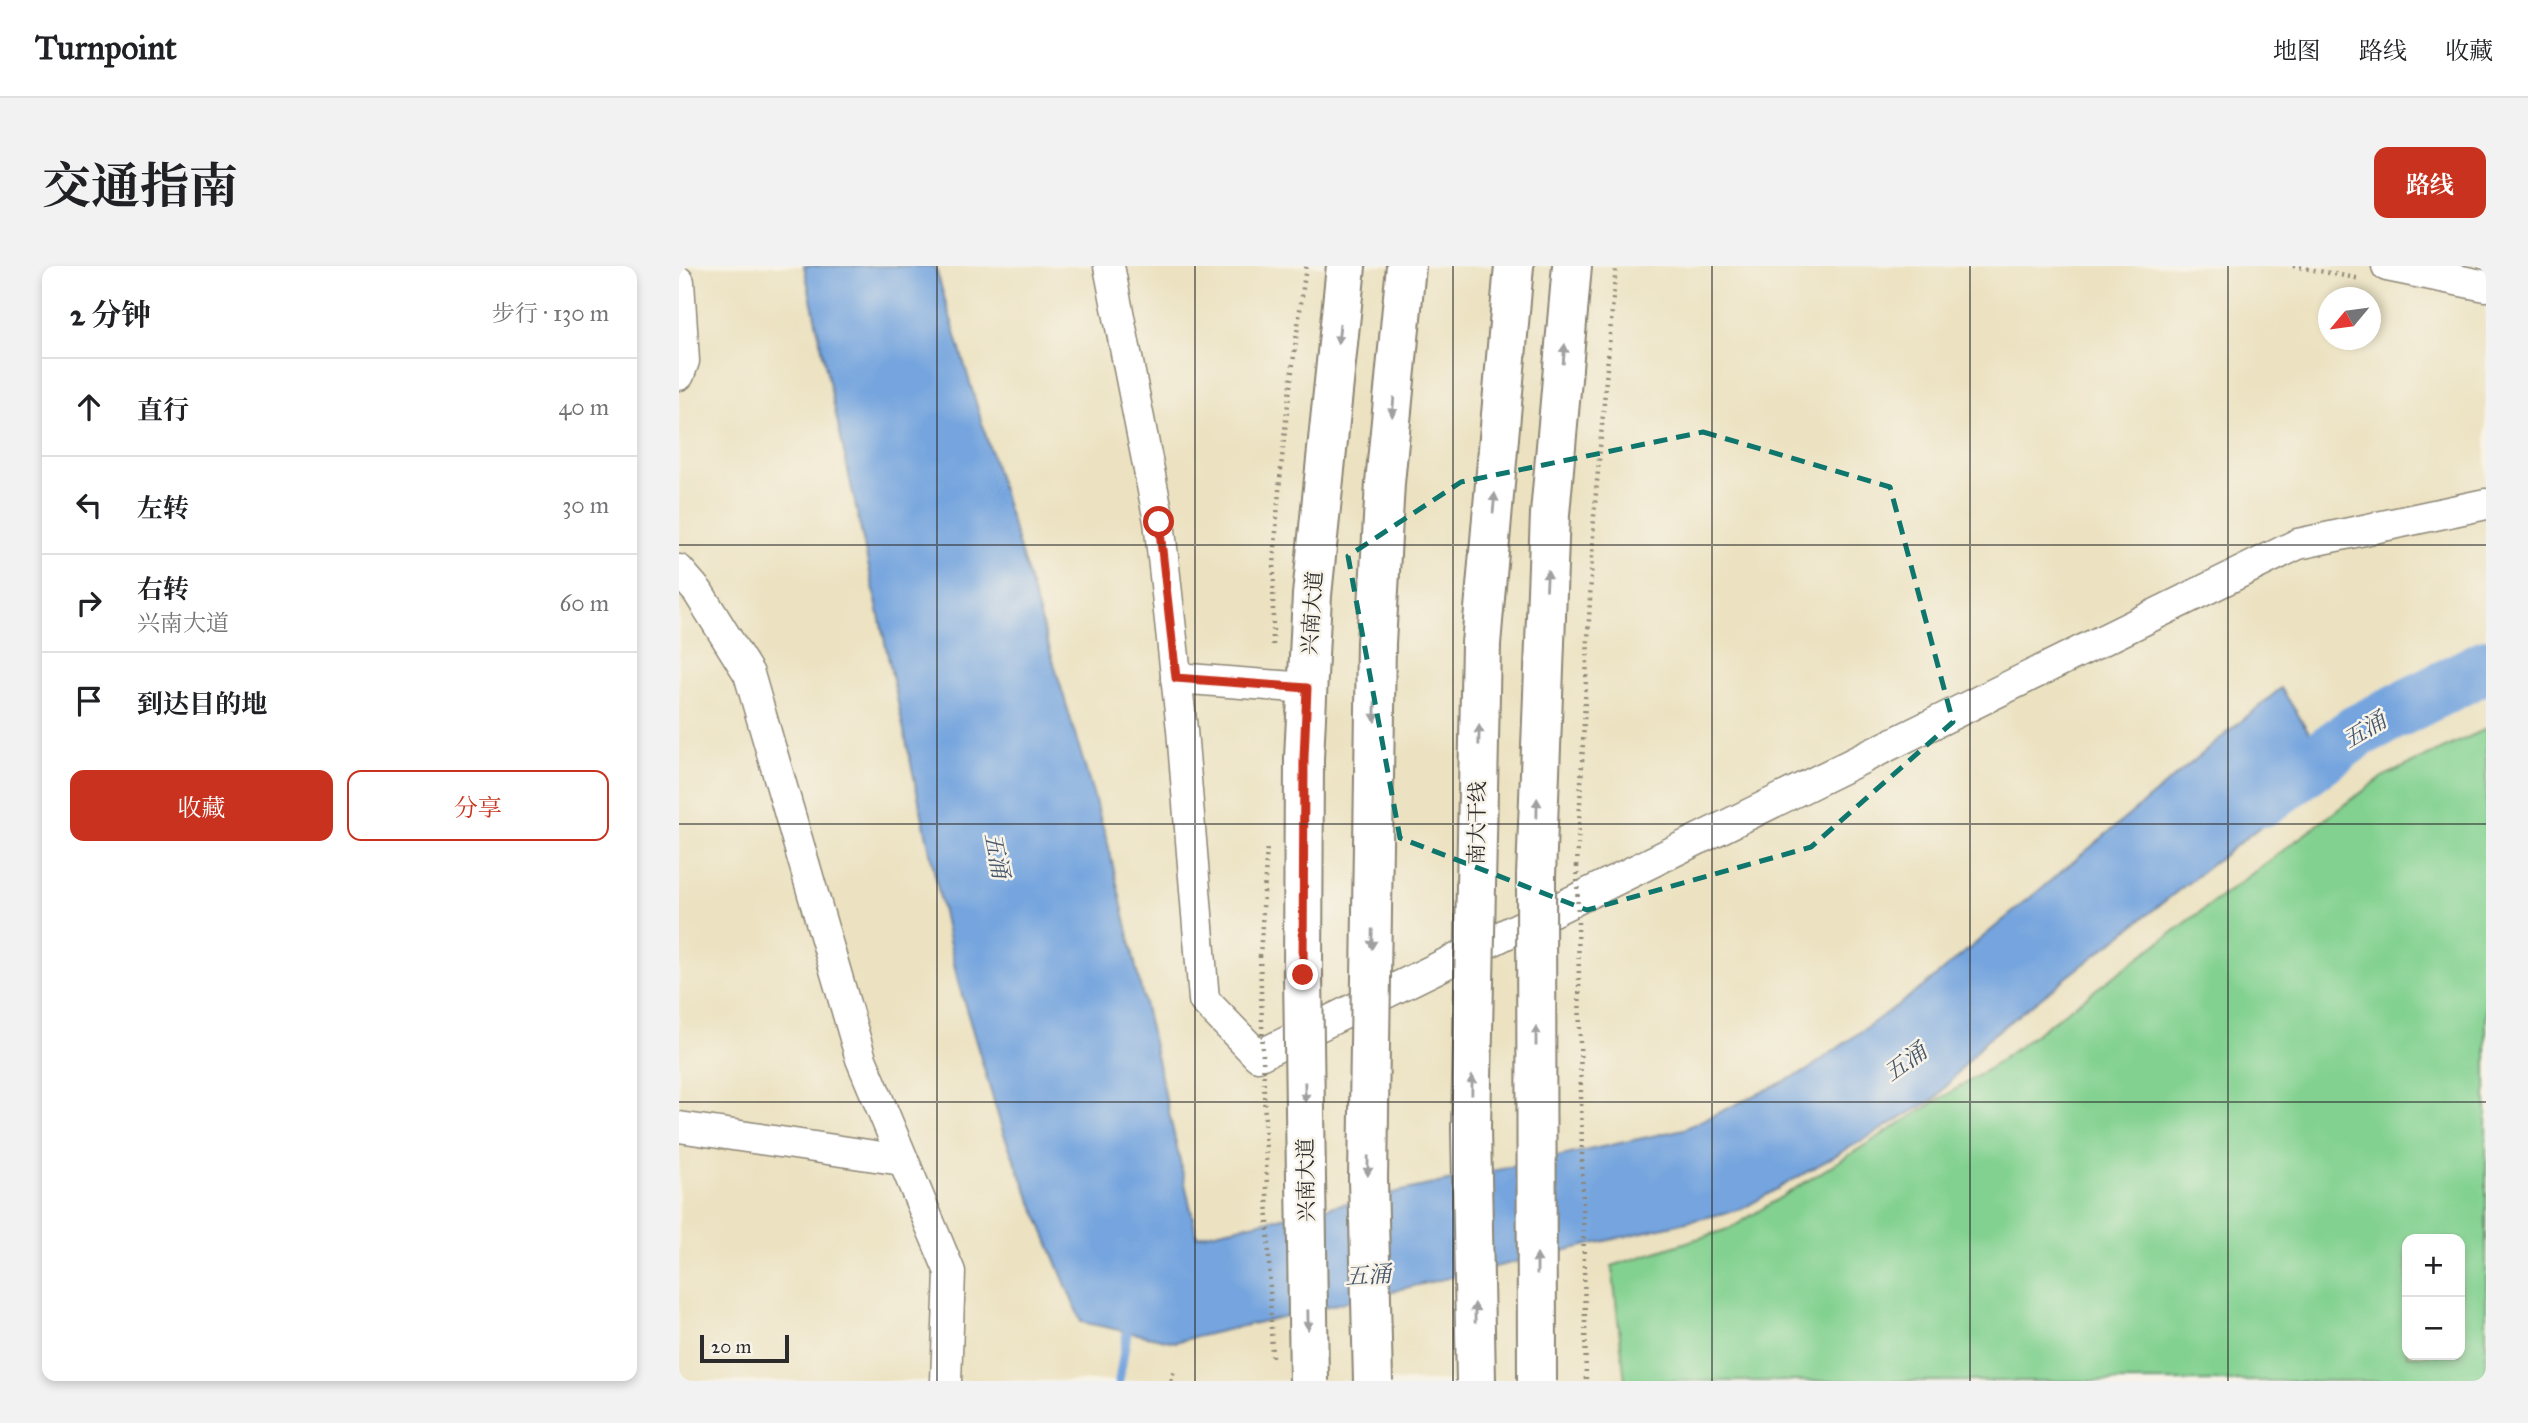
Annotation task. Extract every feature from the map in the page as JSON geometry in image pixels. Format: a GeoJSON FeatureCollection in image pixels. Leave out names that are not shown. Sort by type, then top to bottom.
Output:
{"type":"FeatureCollection","features":[{"type":"Feature","properties":{"kind":"main road","name":"兴南大道"},"geometry":{"type":"LineString","coordinates":[[1309,1381],[1303,975],[1304,758],[1312,595],[1346,266]]}},
{"type":"Feature","properties":{"kind":"main road"},"geometry":{"type":"LineString","coordinates":[[1373,1381],[1368,1179],[1377,643],[1385,483],[1406,266]]}},
{"type":"Feature","properties":{"kind":"main road","name":"南大干线"},"geometry":{"type":"LineString","coordinates":[[1476,1381],[1471,1128],[1481,644],[1514,266]]}},
{"type":"Feature","properties":{"kind":"main road"},"geometry":{"type":"LineString","coordinates":[[1537,1381],[1536,876],[1551,514],[1570,284]]}},
{"type":"Feature","properties":{"kind":"street"},"geometry":{"type":"LineString","coordinates":[[1108,266],[1159,522],[1176,678],[1204,1000],[1258,1056],[2298,544],[2486,503]]}},
{"type":"Feature","properties":{"kind":"street"},"geometry":{"type":"LineString","coordinates":[[1570,284],[1590,266]]}},
{"type":"Feature","properties":{"kind":"street"},"geometry":{"type":"LineString","coordinates":[[2388,266],[2486,286]]}},
{"type":"Feature","properties":{"kind":"street"},"geometry":{"type":"LineString","coordinates":[[679,282],[684,360],[679,375]]}},
{"type":"Feature","properties":{"kind":"street"},"geometry":{"type":"LineString","coordinates":[[679,570],[698,592],[749,674],[861,1059],[950,1272],[946,1381]]}},
{"type":"Feature","properties":{"kind":"street"},"geometry":{"type":"LineString","coordinates":[[1176,678],[1307,688]]}},
{"type":"Feature","properties":{"kind":"street"},"geometry":{"type":"LineString","coordinates":[[679,1127],[902,1160]]}},
{"type":"Feature","properties":{"kind":"path"},"geometry":{"type":"LineString","coordinates":[[1586,1381],[1577,866],[1594,516],[1616,266]]}},
{"type":"Feature","properties":{"kind":"path"},"geometry":{"type":"LineString","coordinates":[[1260,956],[1272,1367]]}},
{"type":"Feature","properties":{"kind":"path"},"geometry":{"type":"LineString","coordinates":[[1171,1381],[1174,1370]]}},
{"type":"Feature","properties":{"kind":"highlighted area"},"geometry":{"type":"Polygon","coordinates":[[[1703,432],[1890,487],[1953,722],[1811,847],[1587,910],[1400,838],[1348,556],[1461,482],[1703,432]]]}},
{"type":"Feature","properties":{"kind":"green space"},"geometry":{"type":"Polygon","coordinates":[[[2486,729],[2486,1381],[1625,1381],[1612,1266],[1731,1228],[1990,1068],[2382,777],[2486,729]]]}},
{"type":"Feature","properties":{"kind":"water"},"geometry":{"type":"Polygon","coordinates":[[[804,266],[935,266],[1108,844],[1197,1236],[1684,1129],[1806,1071],[1928,983],[2281,688],[2333,770],[1985,1041],[1936,1098],[1742,1209],[1175,1342],[1081,1322],[1003,1132],[958,982],[804,266]]]}},
{"type":"Feature","properties":{"kind":"waterway","name":"五涌"},"geometry":{"type":"LineString","coordinates":[[2263,800],[2356,732],[2486,666]]}},
{"type":"Feature","properties":{"kind":"waterway"},"geometry":{"type":"LineString","coordinates":[[1119,1381],[1129,1321]]}},
{"type":"Feature","properties":{"kind":"route"},"geometry":{"type":"LineString","coordinates":[[1159,522],[1176,678],[1307,688],[1303,975]]}}]}
